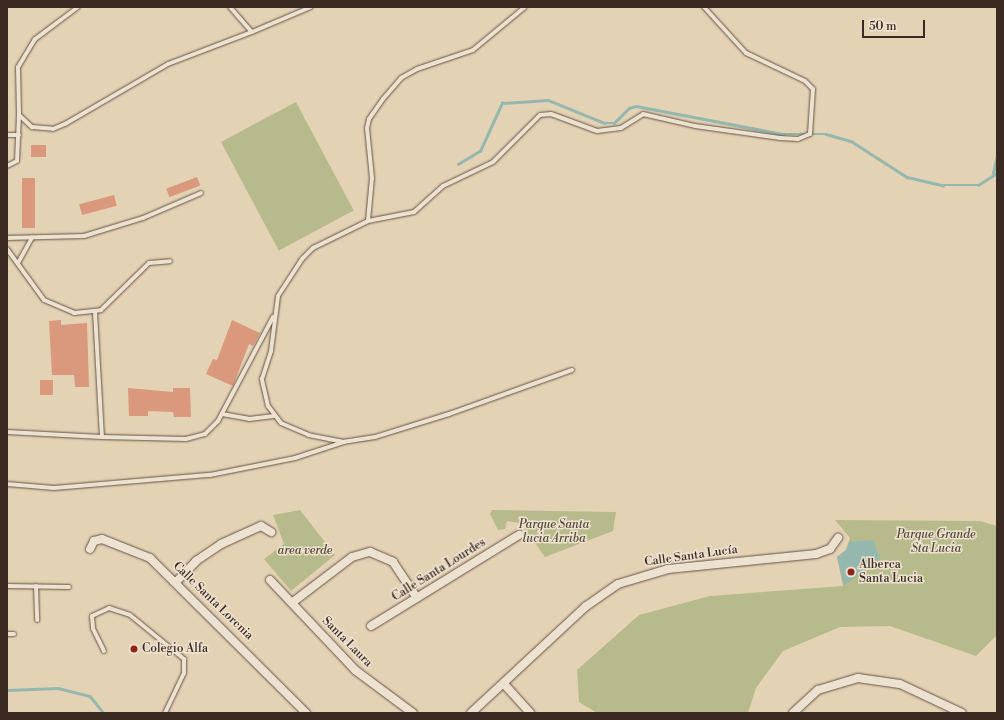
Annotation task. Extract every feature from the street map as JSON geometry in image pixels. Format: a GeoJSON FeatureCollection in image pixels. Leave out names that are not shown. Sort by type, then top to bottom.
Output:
{"type":"FeatureCollection","features":[{"type":"Feature","properties":{"kind":"street"},"geometry":{"type":"LineString","coordinates":[[176,581],[196,561],[221,544],[261,526],[271,532]]}},
{"type":"Feature","properties":{"kind":"street","name":"Calle Santa Lourdes"},"geometry":{"type":"LineString","coordinates":[[372,626],[519,535]]}},
{"type":"Feature","properties":{"kind":"street","name":"Calle Santa Lucía"},"geometry":{"type":"LineString","coordinates":[[471,713],[505,684],[585,607],[618,584],[662,570],[816,554],[830,549],[838,538]]}},
{"type":"Feature","properties":{"kind":"street","name":"Calle Santa Lorenia"},"geometry":{"type":"LineString","coordinates":[[90,549],[98,539],[116,542],[150,558],[176,581],[306,713]]}},
{"type":"Feature","properties":{"kind":"street"},"geometry":{"type":"LineString","coordinates":[[293,602],[352,557],[370,552],[393,562],[417,598]]}},
{"type":"Feature","properties":{"kind":"street","name":"Santa Laura"},"geometry":{"type":"LineString","coordinates":[[270,580],[293,602],[355,670],[412,713]]}},
{"type":"Feature","properties":{"kind":"street"},"geometry":{"type":"LineString","coordinates":[[793,713],[818,690],[858,678],[900,684],[962,713]]}},
{"type":"Feature","properties":{"kind":"street"},"geometry":{"type":"LineString","coordinates":[[505,684],[530,713]]}},
{"type":"Feature","properties":{"kind":"lane"},"geometry":{"type":"LineString","coordinates":[[7,166],[17,162],[19,116],[16,85],[18,67],[34,39],[78,7]]}},
{"type":"Feature","properties":{"kind":"lane"},"geometry":{"type":"LineString","coordinates":[[230,7],[252,32]]}},
{"type":"Feature","properties":{"kind":"lane"},"geometry":{"type":"LineString","coordinates":[[19,116],[32,127],[53,129],[168,64],[312,7]]}},
{"type":"Feature","properties":{"kind":"lane"},"geometry":{"type":"LineString","coordinates":[[368,221],[372,178],[367,128],[369,119],[383,99],[401,78],[473,50],[525,7]]}},
{"type":"Feature","properties":{"kind":"lane"},"geometry":{"type":"LineString","coordinates":[[344,442],[309,435],[274,416],[262,393],[262,378],[271,351],[274,315],[278,296],[302,259],[313,248],[368,221],[414,212],[443,186],[493,162],[534,119],[545,114],[597,131],[621,128],[643,114],[695,126],[780,138],[798,139],[810,134],[812,89],[805,81],[746,53],[704,7]]}},
{"type":"Feature","properties":{"kind":"lane"},"geometry":{"type":"LineString","coordinates":[[7,135],[19,135]]}},
{"type":"Feature","properties":{"kind":"lane"},"geometry":{"type":"LineString","coordinates":[[7,238],[66,238],[99,232],[201,194]]}},
{"type":"Feature","properties":{"kind":"lane"},"geometry":{"type":"LineString","coordinates":[[18,263],[32,238]]}},
{"type":"Feature","properties":{"kind":"lane"},"geometry":{"type":"LineString","coordinates":[[7,249],[44,300],[74,313],[95,312],[107,306],[149,263],[170,261]]}},
{"type":"Feature","properties":{"kind":"lane"},"geometry":{"type":"LineString","coordinates":[[95,312],[102,437]]}},
{"type":"Feature","properties":{"kind":"lane"},"geometry":{"type":"LineString","coordinates":[[7,432],[102,437],[195,438],[213,428],[222,414],[274,315]]}},
{"type":"Feature","properties":{"kind":"lane"},"geometry":{"type":"LineString","coordinates":[[7,484],[54,488],[210,475],[295,458],[344,442],[368,439],[449,414],[572,370]]}},
{"type":"Feature","properties":{"kind":"lane"},"geometry":{"type":"LineString","coordinates":[[222,414],[249,419],[274,416]]}},
{"type":"Feature","properties":{"kind":"lane"},"geometry":{"type":"LineString","coordinates":[[7,586],[69,587]]}},
{"type":"Feature","properties":{"kind":"lane"},"geometry":{"type":"LineString","coordinates":[[36,586],[37,620]]}},
{"type":"Feature","properties":{"kind":"lane"},"geometry":{"type":"LineString","coordinates":[[104,651],[92,628],[92,616],[109,608],[130,615],[184,659],[184,673],[164,713]]}},
{"type":"Feature","properties":{"kind":"lane"},"geometry":{"type":"LineString","coordinates":[[7,634],[14,634]]}},
{"type":"Feature","properties":{"kind":"green space"},"geometry":{"type":"Polygon","coordinates":[[[296,102],[354,211],[279,251],[221,142],[296,102]]]}},
{"type":"Feature","properties":{"kind":"green space","name":"area verde"},"geometry":{"type":"Polygon","coordinates":[[[300,510],[335,555],[291,591],[264,559],[284,544],[273,515],[300,510]]]}},
{"type":"Feature","properties":{"kind":"green space","name":"Parque Santa lucia Arriba"},"geometry":{"type":"Polygon","coordinates":[[[492,510],[616,512],[613,531],[545,557],[531,537],[525,535],[526,524],[507,521],[505,529],[498,530],[490,514],[492,510]]]}},
{"type":"Feature","properties":{"kind":"green space","name":"Parque Grande Sta Lucia"},"geometry":{"type":"Polygon","coordinates":[[[835,520],[980,521],[997,526],[997,635],[976,656],[890,626],[840,627],[783,651],[756,688],[748,713],[597,713],[579,702],[577,670],[639,615],[710,596],[843,586],[837,557],[846,550],[850,538],[835,520]]]}},
{"type":"Feature","properties":{"kind":"water","name":"Alberca Santa Lucia"},"geometry":{"type":"Polygon","coordinates":[[[873,540],[880,558],[844,586],[837,557],[846,550],[849,542],[873,540]]]}},
{"type":"Feature","properties":{"kind":"building"},"geometry":{"type":"Polygon","coordinates":[[[31,145],[46,145],[46,157],[31,157],[31,145]]]}},
{"type":"Feature","properties":{"kind":"building"},"geometry":{"type":"Polygon","coordinates":[[[197,177],[200,185],[169,197],[166,189],[197,177]]]}},
{"type":"Feature","properties":{"kind":"building"},"geometry":{"type":"Polygon","coordinates":[[[22,178],[35,178],[35,228],[22,228],[22,178]]]}},
{"type":"Feature","properties":{"kind":"building"},"geometry":{"type":"Polygon","coordinates":[[[114,195],[117,206],[82,215],[79,204],[114,195]]]}},
{"type":"Feature","properties":{"kind":"building"},"geometry":{"type":"Polygon","coordinates":[[[61,320],[61,325],[87,323],[89,387],[75,387],[74,375],[52,375],[49,321],[61,320]]]}},
{"type":"Feature","properties":{"kind":"building"},"geometry":{"type":"Polygon","coordinates":[[[232,320],[260,333],[253,346],[249,344],[233,386],[206,374],[213,359],[217,360],[232,320]]]}},
{"type":"Feature","properties":{"kind":"building"},"geometry":{"type":"Polygon","coordinates":[[[40,380],[53,380],[53,395],[40,395],[40,380]]]}},
{"type":"Feature","properties":{"kind":"building"},"geometry":{"type":"Polygon","coordinates":[[[128,388],[173,392],[173,388],[190,388],[191,417],[174,417],[173,412],[148,411],[148,416],[129,416],[128,388]]]}},
{"type":"Feature","properties":{"kind":"waterway"},"geometry":{"type":"LineString","coordinates":[[458,164],[480,151],[502,103],[548,100],[605,123],[614,123],[629,108],[636,106],[783,134],[826,134],[851,141],[907,177],[943,185],[978,185],[997,173]]}},
{"type":"Feature","properties":{"kind":"waterway"},"geometry":{"type":"LineString","coordinates":[[993,173],[997,156]]}},
{"type":"Feature","properties":{"kind":"waterway"},"geometry":{"type":"LineString","coordinates":[[7,690],[58,688],[90,696],[104,713]]}},
{"type":"Feature","properties":{"kind":"place","name":"Alberca Santa Lucia"},"geometry":{"type":"Point","coordinates":[851,572]}},
{"type":"Feature","properties":{"kind":"place","name":"Colegio Alfa"},"geometry":{"type":"Point","coordinates":[134,649]}}]}
